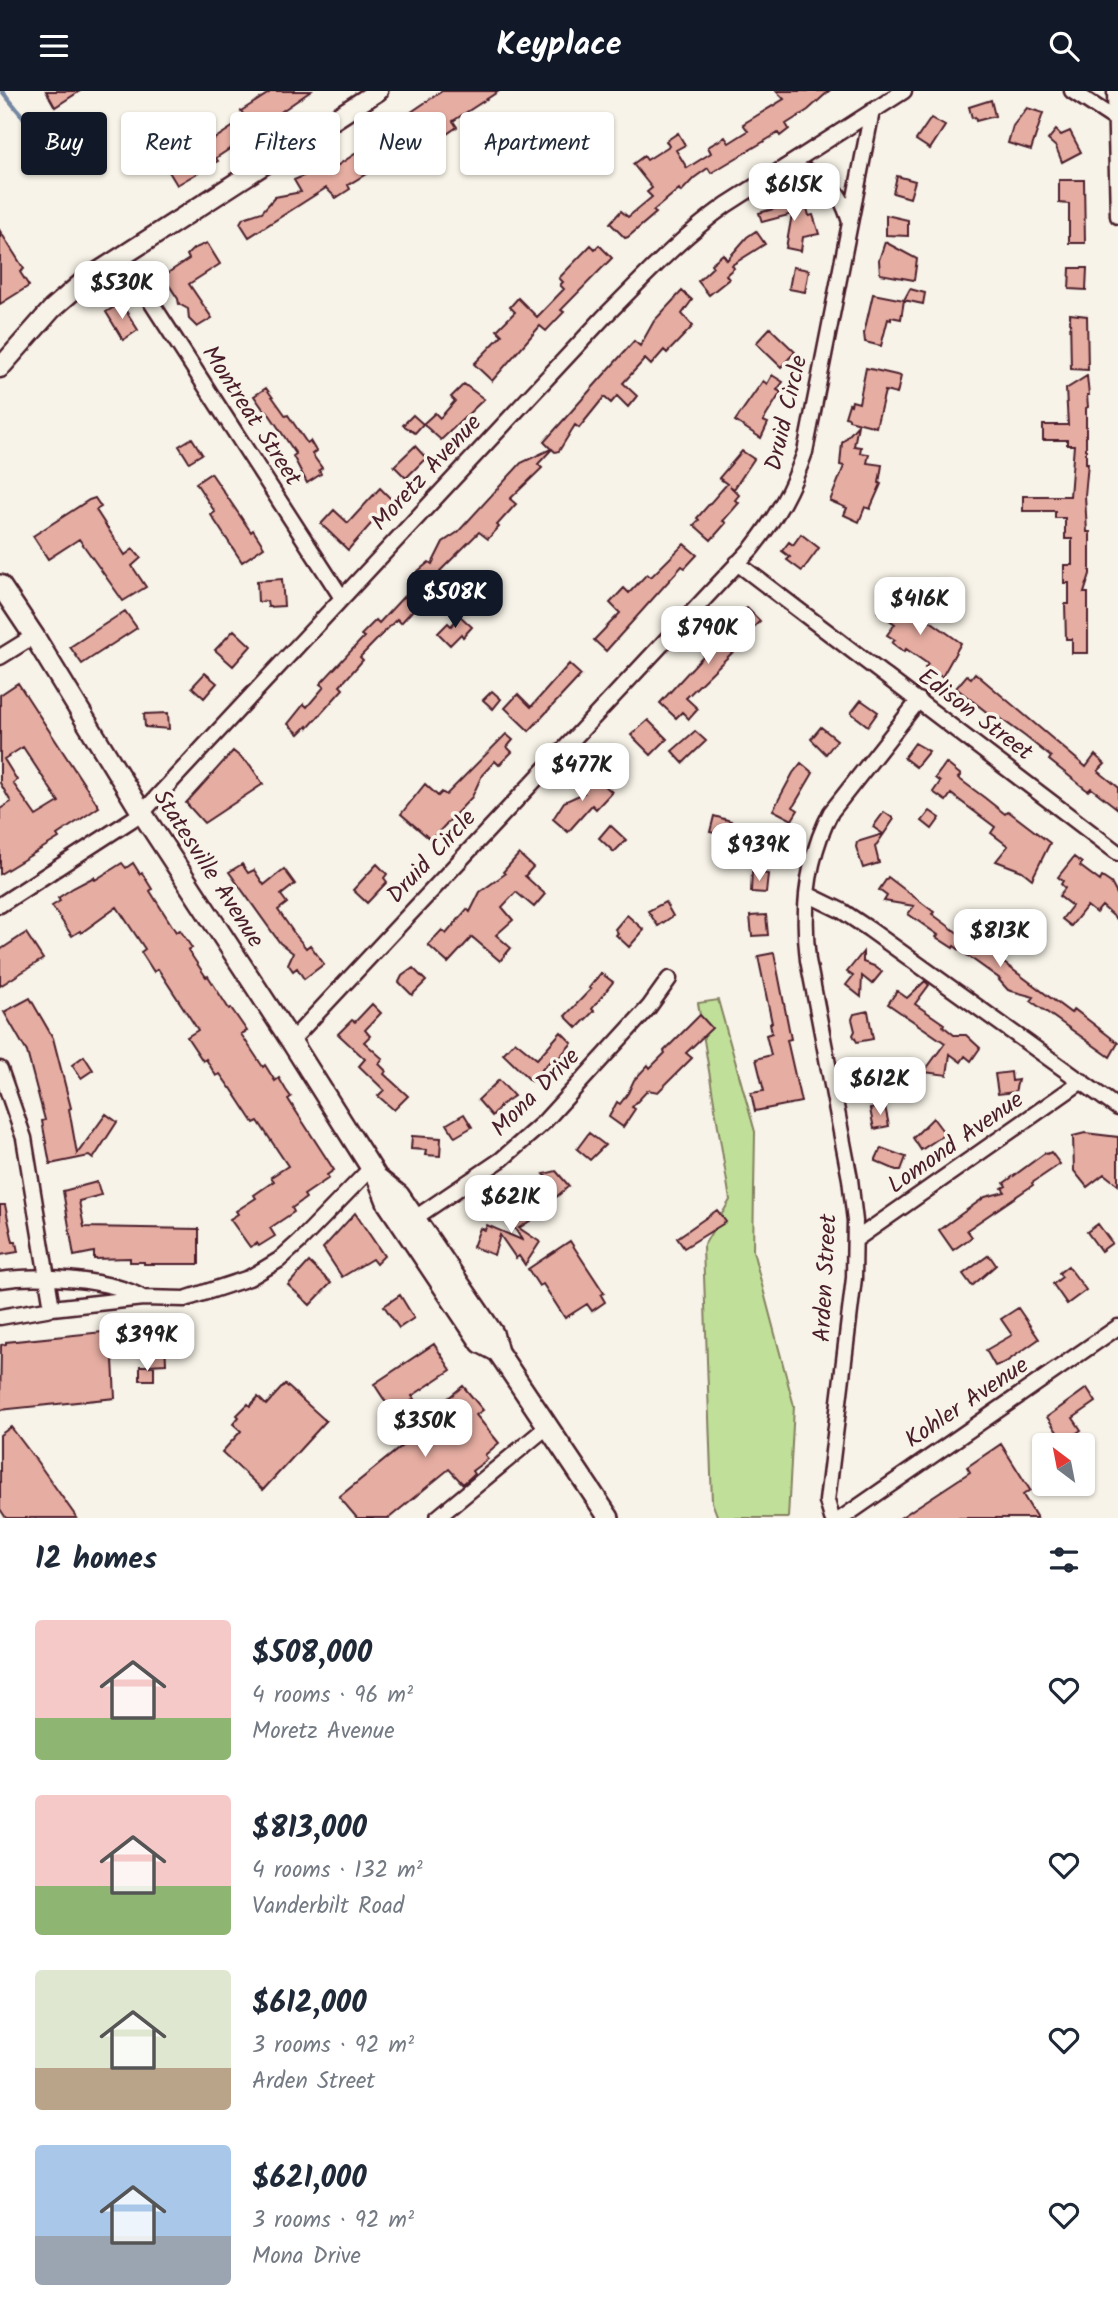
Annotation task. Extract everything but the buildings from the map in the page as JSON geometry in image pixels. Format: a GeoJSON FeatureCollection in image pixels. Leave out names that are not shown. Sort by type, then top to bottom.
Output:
{"type":"FeatureCollection","features":[{"type":"Feature","properties":{"kind":"main road","name":"Statesville Avenue"},"geometry":{"type":"LineString","coordinates":[[0,585],[142,813],[374,1173],[388,1204],[481,1343],[498,1352]]}},
{"type":"Feature","properties":{"kind":"main road","name":"Statesville Avenue"},"geometry":{"type":"LineString","coordinates":[[374,1173],[399,1195],[415,1218],[493,1333],[498,1352],[609,1518]]}},
{"type":"Feature","properties":{"kind":"street"},"geometry":{"type":"LineString","coordinates":[[0,368],[52,309],[84,281],[378,91]]}},
{"type":"Feature","properties":{"kind":"street","name":"Moretz Avenue"},"geometry":{"type":"LineString","coordinates":[[0,905],[142,813],[668,252],[700,224],[904,91]]}},
{"type":"Feature","properties":{"kind":"street"},"geometry":{"type":"LineString","coordinates":[[1072,91],[1117,120]]}},
{"type":"Feature","properties":{"kind":"street"},"geometry":{"type":"LineString","coordinates":[[1115,91],[1118,216]]}},
{"type":"Feature","properties":{"kind":"street","name":"Druid Circle"},"geometry":{"type":"LineString","coordinates":[[291,1041],[737,563],[771,524],[789,496],[807,441],[872,111]]}},
{"type":"Feature","properties":{"kind":"street"},"geometry":{"type":"LineString","coordinates":[[785,167],[802,169],[828,182],[839,194],[850,223]]}},
{"type":"Feature","properties":{"kind":"street","name":"Montreat Street"},"geometry":{"type":"LineString","coordinates":[[122,257],[342,598]]}},
{"type":"Feature","properties":{"kind":"street","name":"Edison Street"},"geometry":{"type":"LineString","coordinates":[[737,563],[1118,853]]}},
{"type":"Feature","properties":{"kind":"street"},"geometry":{"type":"LineString","coordinates":[[0,657],[34,636]]}},
{"type":"Feature","properties":{"kind":"street","name":"Arden Street"},"geometry":{"type":"LineString","coordinates":[[832,1518],[827,1501],[854,1278],[855,1240],[850,1179],[808,960],[805,931],[807,894],[813,855],[831,812],[919,700]]}},
{"type":"Feature","properties":{"kind":"street"},"geometry":{"type":"LineString","coordinates":[[807,894],[842,911],[869,929],[1118,1108]]}},
{"type":"Feature","properties":{"kind":"street","name":"Mona Drive"},"geometry":{"type":"LineString","coordinates":[[415,1218],[502,1159],[544,1122],[649,1007],[669,979]]}},
{"type":"Feature","properties":{"kind":"street"},"geometry":{"type":"LineString","coordinates":[[0,1069],[24,1138],[52,1308]]}},
{"type":"Feature","properties":{"kind":"street","name":"Lomond Avenue"},"geometry":{"type":"LineString","coordinates":[[855,1240],[1082,1081]]}},
{"type":"Feature","properties":{"kind":"street"},"geometry":{"type":"LineString","coordinates":[[0,1317],[52,1308],[143,1299],[185,1299],[249,1278],[279,1260],[374,1173]]}},
{"type":"Feature","properties":{"kind":"street"},"geometry":{"type":"LineString","coordinates":[[0,1280],[47,1278],[115,1286],[143,1299]]}},
{"type":"Feature","properties":{"kind":"street","name":"Kohler Avenue"},"geometry":{"type":"LineString","coordinates":[[842,1518],[1118,1327]]}},
{"type":"Feature","properties":{"kind":"street"},"geometry":{"type":"LineString","coordinates":[[437,1518],[548,1426]]}},
{"type":"Feature","properties":{"kind":"green space"},"geometry":{"type":"Polygon","coordinates":[[[718,1000],[755,1132],[753,1251],[794,1406],[788,1518],[718,1518],[712,1502],[703,1247],[730,1200],[698,1003],[718,1000]]]}},
{"type":"Feature","properties":{"kind":"waterway"},"geometry":{"type":"LineString","coordinates":[[2,91],[21,114]]}}]}
